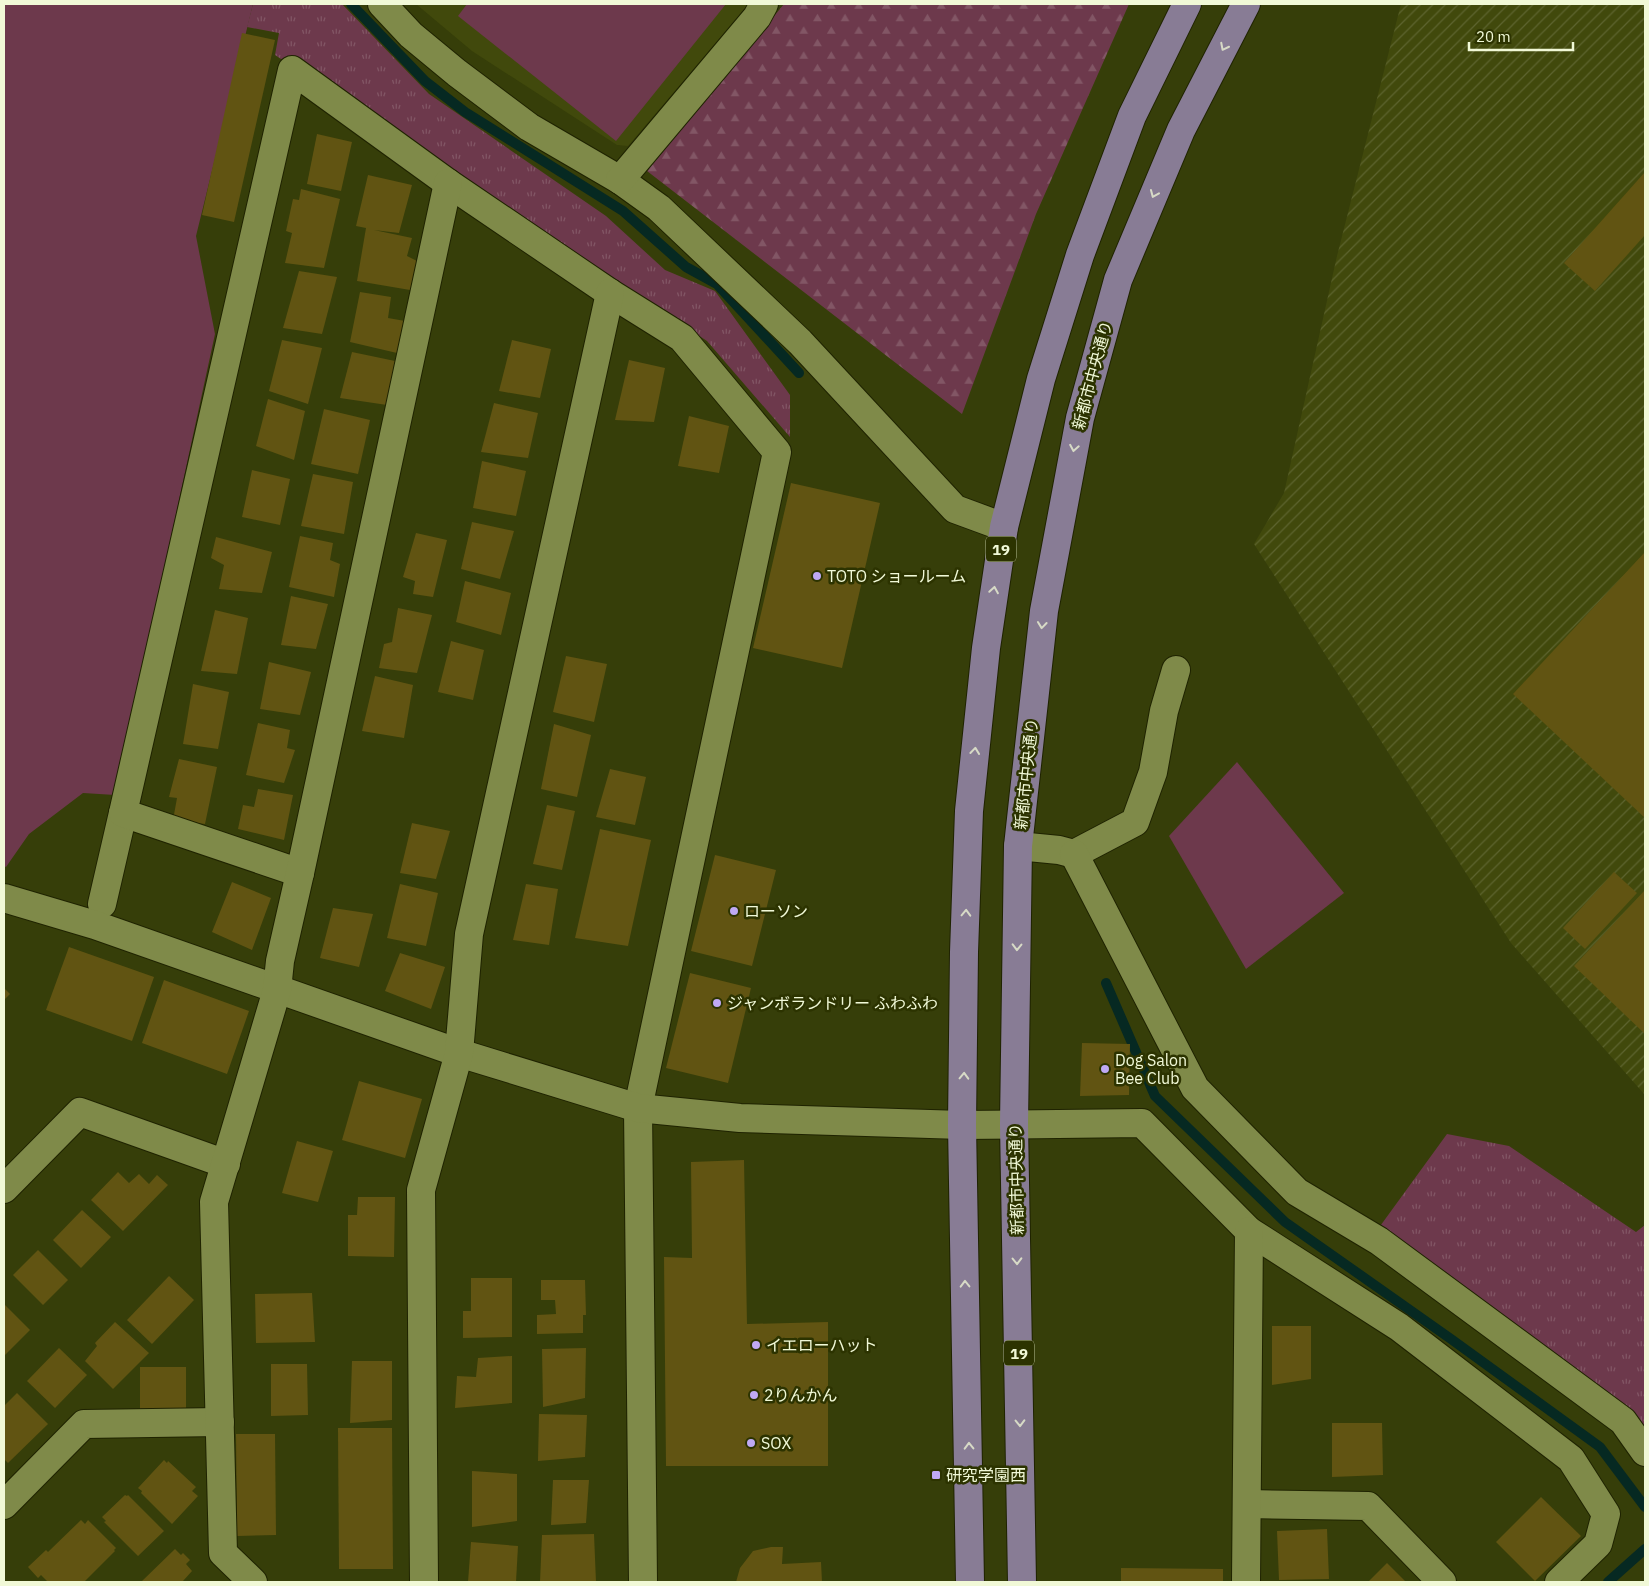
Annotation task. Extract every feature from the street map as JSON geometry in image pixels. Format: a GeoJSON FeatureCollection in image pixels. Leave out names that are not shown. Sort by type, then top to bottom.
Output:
{"type":"FeatureCollection","features":[{"type":"Feature","properties":{"kind":"main road","name":"19"},"geometry":{"type":"LineString","coordinates":[[970,1582],[962,1125],[964,952],[969,811],[986,648],[1004,526],[1041,379],[1080,255],[1132,116],[1187,4]]}},
{"type":"Feature","properties":{"kind":"main road","name":"新都市中央通り"},"geometry":{"type":"LineString","coordinates":[[1022,1582],[1014,1124],[1018,846],[1044,612],[1082,409],[1118,280],[1181,130],[1246,4]]}},
{"type":"Feature","properties":{"kind":"street"},"geometry":{"type":"LineString","coordinates":[[382,4],[419,41],[457,73],[528,127],[620,180],[659,208],[800,342],[956,509],[1004,526]]}},
{"type":"Feature","properties":{"kind":"street"},"geometry":{"type":"LineString","coordinates":[[620,180],[757,17],[764,4]]}},
{"type":"Feature","properties":{"kind":"street"},"geometry":{"type":"LineString","coordinates":[[102,904],[292,70],[448,183],[610,293],[682,338],[777,452],[638,1108],[643,1582]]}},
{"type":"Feature","properties":{"kind":"street"},"geometry":{"type":"LineString","coordinates":[[253,1582],[224,1554],[214,1202],[277,990],[280,961],[448,183]]}},
{"type":"Feature","properties":{"kind":"street"},"geometry":{"type":"LineString","coordinates":[[424,1582],[420,1190],[459,1053],[469,934],[610,293]]}},
{"type":"Feature","properties":{"kind":"street"},"geometry":{"type":"LineString","coordinates":[[1018,846],[1060,850],[1074,854],[1135,822],[1153,772],[1164,711],[1176,670]]}},
{"type":"Feature","properties":{"kind":"street"},"geometry":{"type":"LineString","coordinates":[[123,813],[300,874]]}},
{"type":"Feature","properties":{"kind":"street"},"geometry":{"type":"LineString","coordinates":[[1074,854],[1195,1088],[1297,1192],[1379,1241],[1623,1421],[1645,1452]]}},
{"type":"Feature","properties":{"kind":"street"},"geometry":{"type":"LineString","coordinates":[[4,898],[95,925],[459,1053],[638,1108],[740,1118],[962,1125],[1142,1123],[1250,1231],[1399,1327],[1571,1458],[1606,1514],[1598,1544],[1559,1582]]}},
{"type":"Feature","properties":{"kind":"street"},"geometry":{"type":"LineString","coordinates":[[4,1189],[80,1112],[226,1164]]}},
{"type":"Feature","properties":{"kind":"street"},"geometry":{"type":"LineString","coordinates":[[1246,1582],[1250,1231]]}},
{"type":"Feature","properties":{"kind":"street"},"geometry":{"type":"LineString","coordinates":[[4,1505],[84,1424],[220,1422]]}},
{"type":"Feature","properties":{"kind":"street"},"geometry":{"type":"LineString","coordinates":[[1247,1504],[1368,1506],[1442,1582]]}},
{"type":"Feature","properties":{"kind":"shaded area"},"geometry":{"type":"Polygon","coordinates":[[[416,4],[749,4],[628,146],[617,145],[472,51],[416,4]]]}},
{"type":"Feature","properties":{"kind":"shaded area"},"geometry":{"type":"Polygon","coordinates":[[[1401,4],[1645,4],[1645,1095],[1511,943],[1254,544],[1284,493],[1337,256],[1401,4]]]}},
{"type":"Feature","properties":{"kind":"green space"},"geometry":{"type":"Polygon","coordinates":[[[4,4],[253,4],[196,236],[215,334],[115,795],[83,793],[29,834],[6,867],[4,866],[4,4]]]}},
{"type":"Feature","properties":{"kind":"green space"},"geometry":{"type":"Polygon","coordinates":[[[253,4],[342,4],[429,94],[606,216],[665,270],[715,291],[790,395],[790,437],[707,341],[275,55],[279,33],[247,27],[253,4]]]}},
{"type":"Feature","properties":{"kind":"green space"},"geometry":{"type":"Polygon","coordinates":[[[467,4],[726,4],[616,141],[458,16],[467,4]]]}},
{"type":"Feature","properties":{"kind":"green space"},"geometry":{"type":"Polygon","coordinates":[[[784,4],[1129,4],[1036,214],[962,414],[647,171],[784,4]]]}},
{"type":"Feature","properties":{"kind":"green space"},"geometry":{"type":"Polygon","coordinates":[[[1237,762],[1344,893],[1246,969],[1169,836],[1237,762]]]}},
{"type":"Feature","properties":{"kind":"green space"},"geometry":{"type":"Polygon","coordinates":[[[1447,1134],[1509,1146],[1636,1232],[1645,1225],[1645,1427],[1632,1411],[1378,1229],[1447,1134]]]}},
{"type":"Feature","properties":{"kind":"building"},"geometry":{"type":"Polygon","coordinates":[[[242,33],[275,40],[234,222],[202,215],[242,33]]]}},
{"type":"Feature","properties":{"kind":"building"},"geometry":{"type":"Polygon","coordinates":[[[317,134],[352,142],[341,191],[307,184],[317,134]]]}},
{"type":"Feature","properties":{"kind":"building"},"geometry":{"type":"Polygon","coordinates":[[[1645,172],[1645,235],[1595,291],[1564,263],[1645,172]]]}},
{"type":"Feature","properties":{"kind":"building"},"geometry":{"type":"Polygon","coordinates":[[[368,175],[412,185],[399,233],[374,230],[412,238],[407,256],[425,265],[416,291],[357,281],[366,228],[356,226],[368,175]]]}},
{"type":"Feature","properties":{"kind":"building"},"geometry":{"type":"Polygon","coordinates":[[[301,189],[340,199],[324,268],[285,263],[292,233],[286,231],[293,199],[299,200],[301,189]]]}},
{"type":"Feature","properties":{"kind":"building"},"geometry":{"type":"Polygon","coordinates":[[[299,271],[337,277],[322,334],[283,328],[299,271]]]}},
{"type":"Feature","properties":{"kind":"building"},"geometry":{"type":"Polygon","coordinates":[[[360,292],[391,297],[388,318],[405,321],[397,353],[350,342],[360,292]]]}},
{"type":"Feature","properties":{"kind":"building"},"geometry":{"type":"Polygon","coordinates":[[[282,340],[322,348],[308,404],[269,391],[282,340]]]}},
{"type":"Feature","properties":{"kind":"building"},"geometry":{"type":"Polygon","coordinates":[[[512,340],[551,349],[540,398],[499,391],[512,340]]]}},
{"type":"Feature","properties":{"kind":"building"},"geometry":{"type":"Polygon","coordinates":[[[352,352],[395,361],[387,405],[340,398],[352,352]]]}},
{"type":"Feature","properties":{"kind":"building"},"geometry":{"type":"Polygon","coordinates":[[[629,360],[665,368],[654,422],[615,420],[629,360]]]}},
{"type":"Feature","properties":{"kind":"building"},"geometry":{"type":"Polygon","coordinates":[[[268,399],[305,411],[294,460],[256,446],[268,399]]]}},
{"type":"Feature","properties":{"kind":"building"},"geometry":{"type":"Polygon","coordinates":[[[494,403],[538,413],[528,458],[481,452],[494,403]]]}},
{"type":"Feature","properties":{"kind":"building"},"geometry":{"type":"Polygon","coordinates":[[[324,409],[370,420],[358,474],[311,464],[324,409]]]}},
{"type":"Feature","properties":{"kind":"building"},"geometry":{"type":"Polygon","coordinates":[[[689,416],[729,426],[719,473],[678,466],[689,416]]]}},
{"type":"Feature","properties":{"kind":"building"},"geometry":{"type":"Polygon","coordinates":[[[482,461],[526,471],[516,516],[473,508],[482,461]]]}},
{"type":"Feature","properties":{"kind":"building"},"geometry":{"type":"Polygon","coordinates":[[[252,470],[290,479],[280,525],[242,517],[252,470]]]}},
{"type":"Feature","properties":{"kind":"building"},"geometry":{"type":"Polygon","coordinates":[[[313,474],[353,482],[344,534],[301,526],[313,474]]]}},
{"type":"Feature","properties":{"kind":"building","name":"TOTO ショールーム"},"geometry":{"type":"Polygon","coordinates":[[[791,483],[880,503],[842,668],[753,648],[791,483]]]}},
{"type":"Feature","properties":{"kind":"building"},"geometry":{"type":"Polygon","coordinates":[[[472,522],[514,531],[500,579],[461,569],[472,522]]]}},
{"type":"Feature","properties":{"kind":"building"},"geometry":{"type":"Polygon","coordinates":[[[416,533],[447,540],[433,597],[413,594],[415,581],[403,577],[416,533]]]}},
{"type":"Feature","properties":{"kind":"building"},"geometry":{"type":"Polygon","coordinates":[[[300,536],[333,543],[330,560],[340,564],[334,597],[289,587],[300,536]]]}},
{"type":"Feature","properties":{"kind":"building"},"geometry":{"type":"Polygon","coordinates":[[[216,537],[272,552],[262,593],[219,589],[224,565],[211,558],[216,537]]]}},
{"type":"Feature","properties":{"kind":"building"},"geometry":{"type":"Polygon","coordinates":[[[1645,552],[1645,818],[1513,694],[1645,552]]]}},
{"type":"Feature","properties":{"kind":"building"},"geometry":{"type":"Polygon","coordinates":[[[465,581],[511,593],[501,635],[456,622],[465,581]]]}},
{"type":"Feature","properties":{"kind":"building"},"geometry":{"type":"Polygon","coordinates":[[[291,596],[328,604],[316,649],[281,645],[291,596]]]}},
{"type":"Feature","properties":{"kind":"building"},"geometry":{"type":"Polygon","coordinates":[[[398,608],[432,615],[417,673],[379,668],[384,644],[392,642],[398,608]]]}},
{"type":"Feature","properties":{"kind":"building"},"geometry":{"type":"Polygon","coordinates":[[[215,610],[248,618],[237,674],[201,671],[215,610]]]}},
{"type":"Feature","properties":{"kind":"building"},"geometry":{"type":"Polygon","coordinates":[[[451,641],[484,650],[473,700],[438,692],[451,641]]]}},
{"type":"Feature","properties":{"kind":"building"},"geometry":{"type":"Polygon","coordinates":[[[566,656],[607,664],[594,722],[553,712],[566,656]]]}},
{"type":"Feature","properties":{"kind":"building"},"geometry":{"type":"Polygon","coordinates":[[[269,662],[311,672],[300,715],[260,709],[269,662]]]}},
{"type":"Feature","properties":{"kind":"building"},"geometry":{"type":"Polygon","coordinates":[[[375,676],[413,685],[404,738],[362,731],[375,676]]]}},
{"type":"Feature","properties":{"kind":"building"},"geometry":{"type":"Polygon","coordinates":[[[193,684],[229,692],[218,749],[183,744],[193,684]]]}},
{"type":"Feature","properties":{"kind":"building"},"geometry":{"type":"Polygon","coordinates":[[[258,723],[290,730],[287,748],[295,750],[284,783],[246,775],[258,723]]]}},
{"type":"Feature","properties":{"kind":"building"},"geometry":{"type":"Polygon","coordinates":[[[554,724],[591,735],[577,797],[541,789],[554,724]]]}},
{"type":"Feature","properties":{"kind":"building"},"geometry":{"type":"Polygon","coordinates":[[[179,759],[217,767],[205,824],[173,820],[177,798],[169,797],[179,759]]]}},
{"type":"Feature","properties":{"kind":"building"},"geometry":{"type":"Polygon","coordinates":[[[610,769],[646,777],[635,825],[596,817],[610,769]]]}},
{"type":"Feature","properties":{"kind":"building"},"geometry":{"type":"Polygon","coordinates":[[[258,789],[293,795],[284,840],[238,829],[243,805],[254,807],[258,789]]]}},
{"type":"Feature","properties":{"kind":"building"},"geometry":{"type":"Polygon","coordinates":[[[547,805],[575,811],[562,870],[533,864],[547,805]]]}},
{"type":"Feature","properties":{"kind":"building"},"geometry":{"type":"Polygon","coordinates":[[[412,823],[450,831],[436,879],[400,873],[412,823]]]}},
{"type":"Feature","properties":{"kind":"building"},"geometry":{"type":"Polygon","coordinates":[[[600,829],[651,840],[628,946],[575,938],[600,829]]]}},
{"type":"Feature","properties":{"kind":"building","name":"ローソン"},"geometry":{"type":"Polygon","coordinates":[[[715,855],[776,870],[752,966],[691,951],[715,855]]]}},
{"type":"Feature","properties":{"kind":"building"},"geometry":{"type":"Polygon","coordinates":[[[1614,872],[1637,893],[1585,949],[1563,928],[1614,872]]]}},
{"type":"Feature","properties":{"kind":"building"},"geometry":{"type":"Polygon","coordinates":[[[232,882],[271,898],[252,950],[212,932],[232,882]]]}},
{"type":"Feature","properties":{"kind":"building"},"geometry":{"type":"Polygon","coordinates":[[[400,884],[438,893],[426,946],[387,938],[400,884]]]}},
{"type":"Feature","properties":{"kind":"building"},"geometry":{"type":"Polygon","coordinates":[[[526,884],[558,889],[549,945],[513,940],[526,884]]]}},
{"type":"Feature","properties":{"kind":"building"},"geometry":{"type":"Polygon","coordinates":[[[1645,890],[1645,1034],[1574,966],[1645,890]]]}},
{"type":"Feature","properties":{"kind":"building"},"geometry":{"type":"Polygon","coordinates":[[[333,908],[373,914],[359,967],[320,958],[333,908]]]}},
{"type":"Feature","properties":{"kind":"building"},"geometry":{"type":"Polygon","coordinates":[[[69,947],[154,977],[132,1041],[46,1010],[69,947]]]}},
{"type":"Feature","properties":{"kind":"building"},"geometry":{"type":"Polygon","coordinates":[[[400,953],[445,967],[431,1009],[385,991],[400,953]]]}},
{"type":"Feature","properties":{"kind":"building"},"geometry":{"type":"Polygon","coordinates":[[[690,973],[751,988],[728,1083],[666,1068],[690,973]]]}},
{"type":"Feature","properties":{"kind":"building"},"geometry":{"type":"Polygon","coordinates":[[[164,980],[249,1011],[227,1074],[142,1043],[164,980]]]}},
{"type":"Feature","properties":{"kind":"building"},"geometry":{"type":"Polygon","coordinates":[[[4,988],[10,994],[4,1000],[4,988]]]}},
{"type":"Feature","properties":{"kind":"building","name":"Dog Salon Bee Club"},"geometry":{"type":"Polygon","coordinates":[[[1082,1043],[1130,1044],[1129,1095],[1080,1096],[1082,1043]]]}},
{"type":"Feature","properties":{"kind":"building"},"geometry":{"type":"Polygon","coordinates":[[[359,1081],[422,1099],[405,1158],[342,1140],[359,1081]]]}},
{"type":"Feature","properties":{"kind":"building"},"geometry":{"type":"Polygon","coordinates":[[[297,1141],[333,1151],[318,1202],[282,1193],[297,1141]]]}},
{"type":"Feature","properties":{"kind":"building"},"geometry":{"type":"Polygon","coordinates":[[[744,1160],[747,1324],[828,1322],[828,1466],[666,1466],[664,1257],[692,1258],[691,1162],[744,1160]]]}},
{"type":"Feature","properties":{"kind":"building"},"geometry":{"type":"Polygon","coordinates":[[[118,1172],[129,1183],[139,1174],[149,1184],[157,1175],[168,1185],[123,1231],[91,1200],[118,1172]]]}},
{"type":"Feature","properties":{"kind":"building"},"geometry":{"type":"Polygon","coordinates":[[[358,1197],[395,1197],[394,1257],[348,1256],[348,1215],[357,1215],[358,1197]]]}},
{"type":"Feature","properties":{"kind":"building"},"geometry":{"type":"Polygon","coordinates":[[[82,1210],[111,1237],[81,1268],[53,1240],[82,1210]]]}},
{"type":"Feature","properties":{"kind":"building"},"geometry":{"type":"Polygon","coordinates":[[[38,1250],[68,1280],[43,1305],[13,1275],[38,1250]]]}},
{"type":"Feature","properties":{"kind":"building"},"geometry":{"type":"Polygon","coordinates":[[[169,1276],[194,1300],[152,1344],[127,1320],[169,1276]]]}},
{"type":"Feature","properties":{"kind":"building"},"geometry":{"type":"Polygon","coordinates":[[[471,1278],[512,1278],[512,1337],[463,1338],[463,1311],[471,1311],[471,1278]]]}},
{"type":"Feature","properties":{"kind":"building"},"geometry":{"type":"Polygon","coordinates":[[[541,1280],[585,1280],[586,1315],[583,1315],[583,1333],[537,1334],[537,1315],[556,1314],[555,1300],[541,1300],[541,1280]]]}},
{"type":"Feature","properties":{"kind":"building"},"geometry":{"type":"Polygon","coordinates":[[[312,1293],[315,1342],[256,1343],[255,1294],[312,1293]]]}},
{"type":"Feature","properties":{"kind":"building"},"geometry":{"type":"Polygon","coordinates":[[[4,1304],[30,1330],[4,1356],[4,1304]]]}},
{"type":"Feature","properties":{"kind":"building"},"geometry":{"type":"Polygon","coordinates":[[[115,1322],[149,1353],[113,1389],[85,1361],[97,1346],[95,1343],[115,1322]]]}},
{"type":"Feature","properties":{"kind":"building"},"geometry":{"type":"Polygon","coordinates":[[[1272,1326],[1311,1326],[1311,1379],[1272,1385],[1272,1326]]]}},
{"type":"Feature","properties":{"kind":"building"},"geometry":{"type":"Polygon","coordinates":[[[59,1348],[87,1375],[55,1408],[27,1381],[59,1348]]]}},
{"type":"Feature","properties":{"kind":"building"},"geometry":{"type":"Polygon","coordinates":[[[586,1348],[585,1398],[543,1407],[542,1349],[586,1348]]]}},
{"type":"Feature","properties":{"kind":"building"},"geometry":{"type":"Polygon","coordinates":[[[512,1356],[512,1403],[455,1408],[457,1376],[476,1377],[478,1358],[512,1356]]]}},
{"type":"Feature","properties":{"kind":"building"},"geometry":{"type":"Polygon","coordinates":[[[352,1361],[392,1361],[392,1420],[350,1423],[352,1361]]]}},
{"type":"Feature","properties":{"kind":"building"},"geometry":{"type":"Polygon","coordinates":[[[271,1364],[307,1364],[308,1415],[271,1416],[271,1364]]]}},
{"type":"Feature","properties":{"kind":"building"},"geometry":{"type":"Polygon","coordinates":[[[140,1367],[186,1367],[186,1413],[140,1413],[140,1367]]]}},
{"type":"Feature","properties":{"kind":"building"},"geometry":{"type":"Polygon","coordinates":[[[17,1393],[48,1424],[8,1463],[4,1459],[4,1406],[17,1393]]]}},
{"type":"Feature","properties":{"kind":"building"},"geometry":{"type":"Polygon","coordinates":[[[539,1414],[587,1415],[585,1457],[538,1461],[539,1414]]]}},
{"type":"Feature","properties":{"kind":"building"},"geometry":{"type":"Polygon","coordinates":[[[1332,1423],[1382,1423],[1383,1475],[1332,1477],[1332,1423]]]}},
{"type":"Feature","properties":{"kind":"building"},"geometry":{"type":"Polygon","coordinates":[[[338,1428],[392,1428],[393,1569],[339,1569],[338,1428]]]}},
{"type":"Feature","properties":{"kind":"building"},"geometry":{"type":"Polygon","coordinates":[[[236,1434],[275,1434],[276,1535],[237,1536],[236,1434]]]}},
{"type":"Feature","properties":{"kind":"building"},"geometry":{"type":"Polygon","coordinates":[[[164,1460],[167,1463],[168,1461],[196,1487],[192,1491],[198,1496],[172,1524],[138,1488],[164,1460]]]}},
{"type":"Feature","properties":{"kind":"building"},"geometry":{"type":"Polygon","coordinates":[[[472,1471],[517,1474],[517,1521],[472,1527],[472,1471]]]}},
{"type":"Feature","properties":{"kind":"building"},"geometry":{"type":"Polygon","coordinates":[[[553,1480],[589,1480],[586,1523],[551,1525],[553,1480]]]}},
{"type":"Feature","properties":{"kind":"building"},"geometry":{"type":"Polygon","coordinates":[[[125,1495],[128,1495],[164,1531],[138,1556],[104,1522],[106,1521],[102,1517],[125,1495]]]}},
{"type":"Feature","properties":{"kind":"building"},"geometry":{"type":"Polygon","coordinates":[[[1541,1497],[1581,1536],[1535,1581],[1496,1542],[1541,1497]]]}},
{"type":"Feature","properties":{"kind":"building"},"geometry":{"type":"Polygon","coordinates":[[[81,1520],[85,1524],[88,1520],[116,1548],[115,1551],[84,1582],[48,1582],[41,1575],[38,1578],[28,1567],[46,1550],[48,1552],[81,1520]]]}},
{"type":"Feature","properties":{"kind":"building"},"geometry":{"type":"Polygon","coordinates":[[[1327,1529],[1329,1579],[1279,1580],[1277,1531],[1327,1529]]]}},
{"type":"Feature","properties":{"kind":"building"},"geometry":{"type":"Polygon","coordinates":[[[594,1534],[596,1582],[540,1582],[542,1535],[594,1534]]]}},
{"type":"Feature","properties":{"kind":"building"},"geometry":{"type":"Polygon","coordinates":[[[471,1542],[518,1546],[516,1582],[468,1582],[471,1542]]]}},
{"type":"Feature","properties":{"kind":"building"},"geometry":{"type":"Polygon","coordinates":[[[771,1547],[783,1547],[782,1564],[821,1562],[822,1582],[736,1582],[740,1568],[753,1551],[771,1547]]]}},
{"type":"Feature","properties":{"kind":"building"},"geometry":{"type":"Polygon","coordinates":[[[175,1549],[181,1555],[183,1553],[190,1560],[186,1564],[192,1571],[184,1582],[141,1582],[175,1549]]]}},
{"type":"Feature","properties":{"kind":"building"},"geometry":{"type":"Polygon","coordinates":[[[1387,1563],[1406,1582],[1368,1582],[1387,1563]]]}},
{"type":"Feature","properties":{"kind":"building"},"geometry":{"type":"Polygon","coordinates":[[[1121,1568],[1223,1569],[1223,1582],[1121,1582],[1121,1568]]]}},
{"type":"Feature","properties":{"kind":"waterway"},"geometry":{"type":"LineString","coordinates":[[351,4],[425,81],[465,112],[623,211],[686,267],[717,284],[799,373]]}},
{"type":"Feature","properties":{"kind":"waterway"},"geometry":{"type":"LineString","coordinates":[[1106,983],[1155,1096],[1285,1222],[1600,1447],[1645,1507]]}},
{"type":"Feature","properties":{"kind":"waterway"},"geometry":{"type":"LineString","coordinates":[[1608,1582],[1645,1549]]}},
{"type":"Feature","properties":{"kind":"place","name":"TOTO ショールーム"},"geometry":{"type":"Point","coordinates":[817,576]}},
{"type":"Feature","properties":{"kind":"place","name":"ローソン"},"geometry":{"type":"Point","coordinates":[734,911]}},
{"type":"Feature","properties":{"kind":"place","name":"ジャンボランドリー ふわふわ"},"geometry":{"type":"Point","coordinates":[717,1003]}},
{"type":"Feature","properties":{"kind":"place","name":"Dog Salon Bee Club"},"geometry":{"type":"Point","coordinates":[1105,1069]}},
{"type":"Feature","properties":{"kind":"place","name":"イエローハット"},"geometry":{"type":"Point","coordinates":[756,1345]}},
{"type":"Feature","properties":{"kind":"place","name":"2りんかん"},"geometry":{"type":"Point","coordinates":[754,1395]}},
{"type":"Feature","properties":{"kind":"place","name":"SOX"},"geometry":{"type":"Point","coordinates":[751,1443]}},
{"type":"Feature","properties":{"kind":"place","name":"研究学園西"},"geometry":{"type":"Point","coordinates":[936,1475]}}]}
